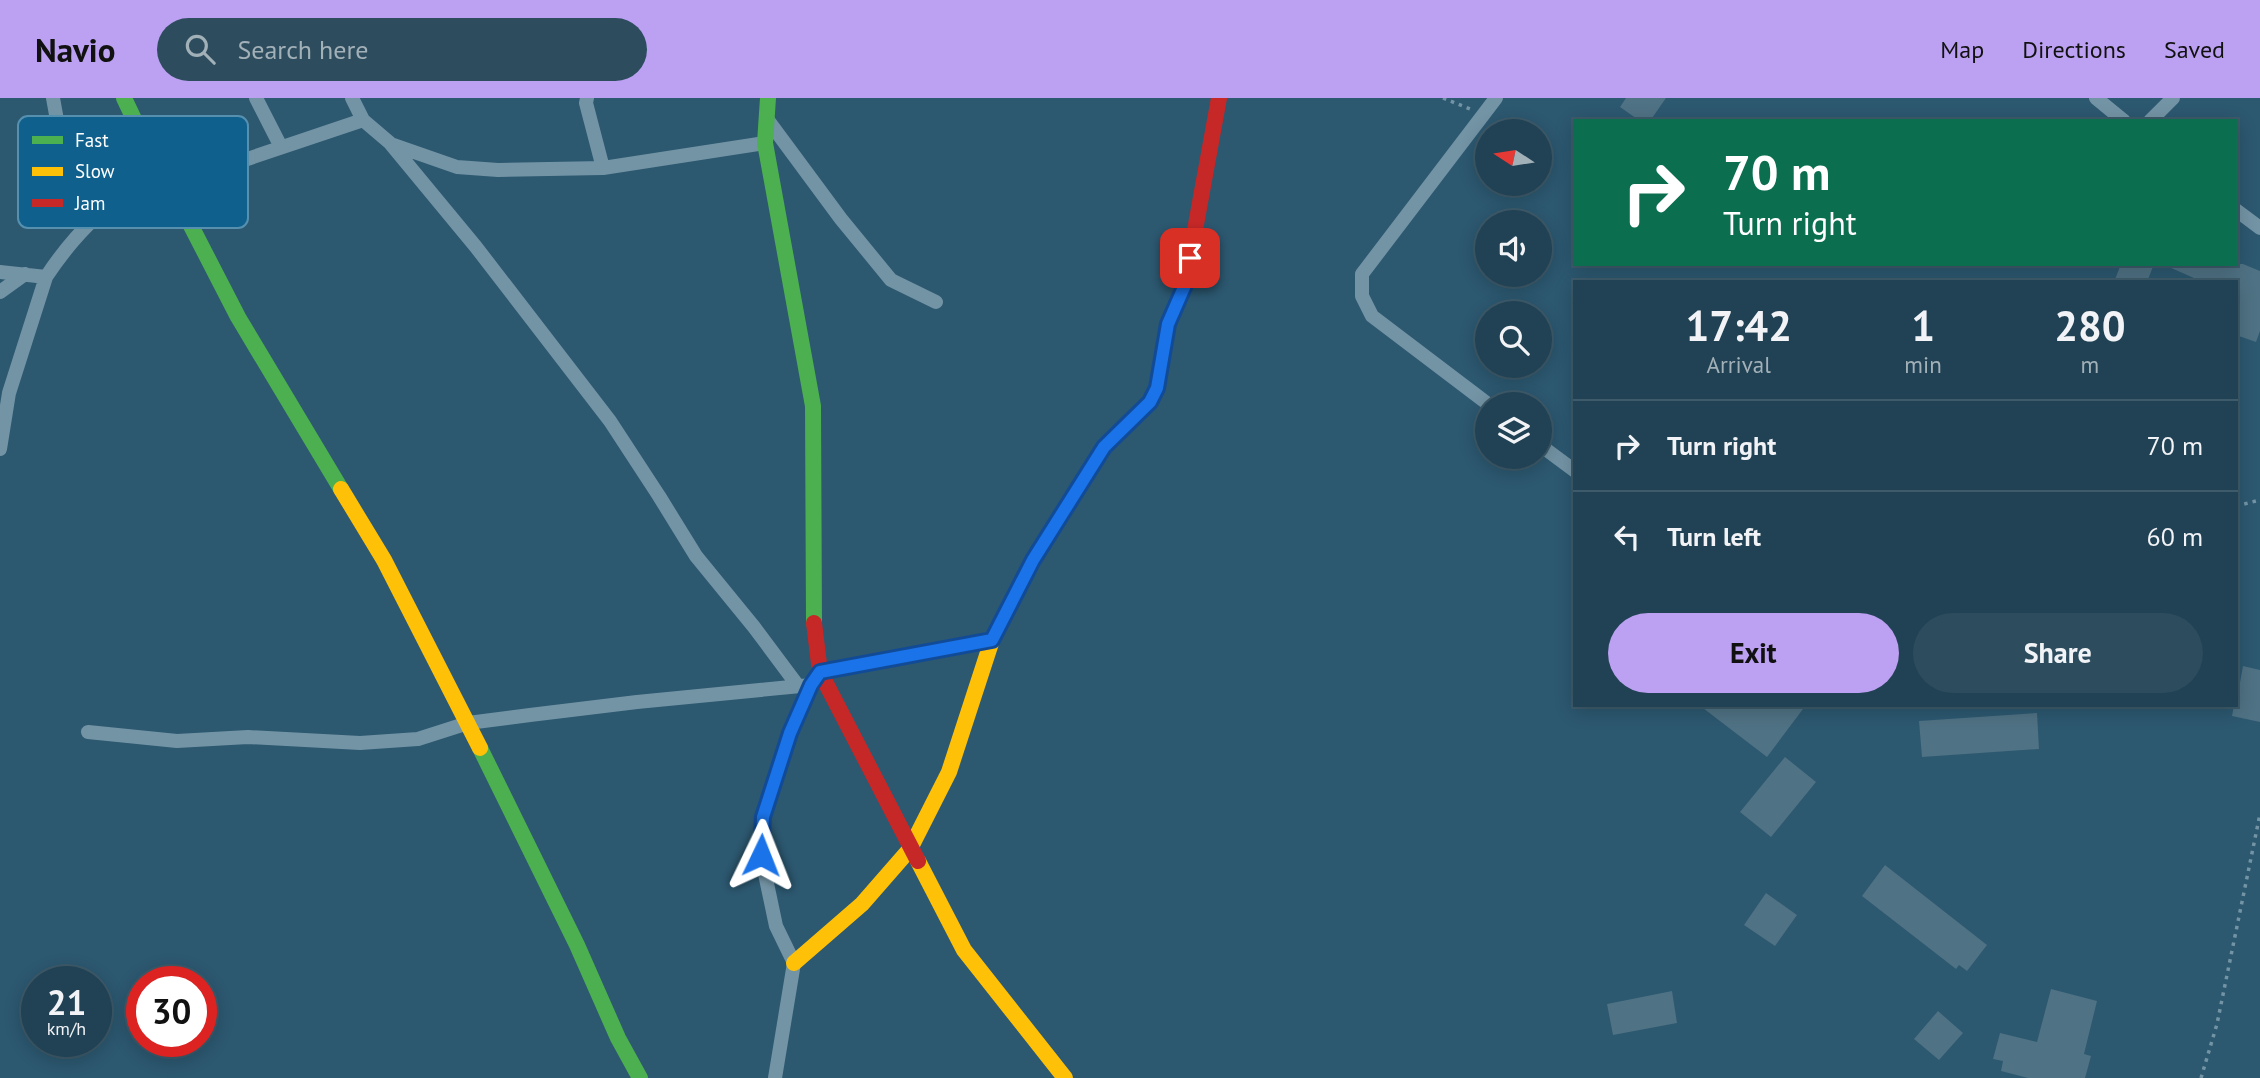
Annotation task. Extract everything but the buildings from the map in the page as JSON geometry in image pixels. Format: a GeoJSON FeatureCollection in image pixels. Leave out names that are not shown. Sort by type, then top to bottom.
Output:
{"type":"FeatureCollection","features":[{"type":"Feature","properties":{"kind":"street"},"geometry":{"type":"LineString","coordinates":[[53,98],[56,116]]}},
{"type":"Feature","properties":{"kind":"street"},"geometry":{"type":"LineString","coordinates":[[124,98],[132,116]]}},
{"type":"Feature","properties":{"kind":"street"},"geometry":{"type":"LineString","coordinates":[[256,98],[281,147]]}},
{"type":"Feature","properties":{"kind":"street"},"geometry":{"type":"LineString","coordinates":[[352,98],[363,120],[390,143],[476,247],[610,421],[696,556],[754,627],[809,681],[910,849],[964,950],[1065,1078]]}},
{"type":"Feature","properties":{"kind":"street"},"geometry":{"type":"LineString","coordinates":[[587,98],[603,168]]}},
{"type":"Feature","properties":{"kind":"street"},"geometry":{"type":"LineString","coordinates":[[768,98],[765,143],[813,406],[813,618],[809,681],[763,817],[761,855],[776,926],[793,963],[775,1078]]}},
{"type":"Feature","properties":{"kind":"street"},"geometry":{"type":"LineString","coordinates":[[793,963],[862,904],[910,849],[949,772],[992,640],[1033,560],[1104,447],[1150,402],[1157,388],[1168,324],[1185,285],[1219,98]]}},
{"type":"Feature","properties":{"kind":"street"},"geometry":{"type":"LineString","coordinates":[[1475,394],[1373,316],[1362,296],[1362,274],[1496,98]]}},
{"type":"Feature","properties":{"kind":"street"},"geometry":{"type":"LineString","coordinates":[[2096,98],[2122,119]]}},
{"type":"Feature","properties":{"kind":"street"},"geometry":{"type":"LineString","coordinates":[[2152,119],[2173,98]]}},
{"type":"Feature","properties":{"kind":"street"},"geometry":{"type":"LineString","coordinates":[[767,119],[841,219],[891,280],[936,302]]}},
{"type":"Feature","properties":{"kind":"street"},"geometry":{"type":"LineString","coordinates":[[248,158],[363,120]]}},
{"type":"Feature","properties":{"kind":"street"},"geometry":{"type":"LineString","coordinates":[[390,143],[457,167],[498,170],[603,168],[765,143]]}},
{"type":"Feature","properties":{"kind":"street"},"geometry":{"type":"LineString","coordinates":[[2238,212],[2260,228]]}},
{"type":"Feature","properties":{"kind":"street"},"geometry":{"type":"LineString","coordinates":[[0,449],[9,393],[46,277],[65,248],[83,228]]}},
{"type":"Feature","properties":{"kind":"street"},"geometry":{"type":"LineString","coordinates":[[192,228],[238,317],[384,560],[468,723],[577,945],[618,1038],[640,1078]]}},
{"type":"Feature","properties":{"kind":"street"},"geometry":{"type":"LineString","coordinates":[[0,272],[46,277]]}},
{"type":"Feature","properties":{"kind":"street"},"geometry":{"type":"LineString","coordinates":[[0,292],[26,274]]}},
{"type":"Feature","properties":{"kind":"street"},"geometry":{"type":"LineString","coordinates":[[1552,453],[1573,469]]}},
{"type":"Feature","properties":{"kind":"street"},"geometry":{"type":"LineString","coordinates":[[88,733],[177,741],[248,737],[360,743],[418,739],[468,723],[809,681],[992,640]]}},
{"type":"Feature","properties":{"kind":"path"},"geometry":{"type":"LineString","coordinates":[[1443,98],[1483,114]]}},
{"type":"Feature","properties":{"kind":"path"},"geometry":{"type":"LineString","coordinates":[[2238,506],[2260,500]]}},
{"type":"Feature","properties":{"kind":"path"},"geometry":{"type":"LineString","coordinates":[[2202,1078],[2217,1024],[2260,814]]}},
{"type":"Feature","properties":{"kind":"traffic: fast"},"geometry":{"type":"LineString","coordinates":[[124,98],[132,116]]}},
{"type":"Feature","properties":{"kind":"traffic: fast"},"geometry":{"type":"LineString","coordinates":[[768,98],[765,143],[813,406],[814,623]]}},
{"type":"Feature","properties":{"kind":"traffic: fast"},"geometry":{"type":"LineString","coordinates":[[192,228],[238,317],[341,489]]}},
{"type":"Feature","properties":{"kind":"traffic: fast"},"geometry":{"type":"LineString","coordinates":[[480,748],[577,945],[618,1038],[640,1078]]}},
{"type":"Feature","properties":{"kind":"traffic: slow"},"geometry":{"type":"LineString","coordinates":[[341,489],[384,560],[480,748]]}},
{"type":"Feature","properties":{"kind":"traffic: slow"},"geometry":{"type":"LineString","coordinates":[[794,963],[862,904],[910,849],[949,772],[992,640],[1033,560],[1078,489]]}},
{"type":"Feature","properties":{"kind":"traffic: slow"},"geometry":{"type":"LineString","coordinates":[[918,861],[964,950],[1065,1078]]}},
{"type":"Feature","properties":{"kind":"traffic: jam"},"geometry":{"type":"LineString","coordinates":[[1078,489],[1104,447],[1150,402],[1157,388],[1168,324],[1185,285],[1219,98]]}},
{"type":"Feature","properties":{"kind":"traffic: jam"},"geometry":{"type":"LineString","coordinates":[[814,623],[820,672],[918,861]]}},
{"type":"Feature","properties":{"kind":"route"},"geometry":{"type":"LineString","coordinates":[[761,855],[763,817],[790,733],[811,685],[820,672],[992,640],[1033,560],[1104,447],[1150,402],[1157,388],[1163,340],[1185,285],[1190,258]]}}]}
